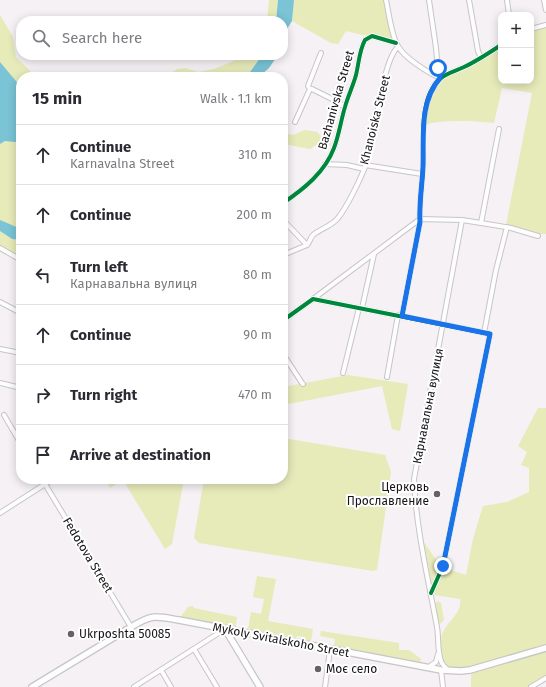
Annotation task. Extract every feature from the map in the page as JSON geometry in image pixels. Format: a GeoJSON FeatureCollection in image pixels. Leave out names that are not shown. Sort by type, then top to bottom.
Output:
{"type":"FeatureCollection","features":[{"type":"Feature","properties":{"kind":"main road","name":"Mykoly Svitalskoho Street"},"geometry":{"type":"LineString","coordinates":[[32,687],[145,618],[152,616],[441,670],[470,670],[546,648]]}},
{"type":"Feature","properties":{"kind":"main road"},"geometry":{"type":"LineString","coordinates":[[225,629],[260,687]]}},
{"type":"Feature","properties":{"kind":"street"},"geometry":{"type":"LineString","coordinates":[[386,0],[397,45],[404,54],[424,70],[440,78]]}},
{"type":"Feature","properties":{"kind":"street"},"geometry":{"type":"LineString","coordinates":[[428,0],[440,78]]}},
{"type":"Feature","properties":{"kind":"street"},"geometry":{"type":"LineString","coordinates":[[469,0],[478,51],[481,58]]}},
{"type":"Feature","properties":{"kind":"street"},"geometry":{"type":"LineString","coordinates":[[507,0],[509,12]]}},
{"type":"Feature","properties":{"kind":"street"},"geometry":{"type":"LineString","coordinates":[[544,0],[546,10]]}},
{"type":"Feature","properties":{"kind":"street"},"geometry":{"type":"LineString","coordinates":[[534,28],[546,26]]}},
{"type":"Feature","properties":{"kind":"street","name":"Bazhanivska Street"},"geometry":{"type":"LineString","coordinates":[[288,199],[308,184],[325,164],[334,149],[345,108],[356,76],[359,56],[365,40],[372,36],[397,45]]}},
{"type":"Feature","properties":{"kind":"street","name":"Khanoiska Street"},"geometry":{"type":"LineString","coordinates":[[288,253],[307,245],[311,236],[338,218],[365,167],[387,71],[397,45]]}},
{"type":"Feature","properties":{"kind":"street"},"geometry":{"type":"LineString","coordinates":[[387,378],[420,219],[419,207],[422,174],[424,114],[427,102],[440,78],[481,58],[498,47]]}},
{"type":"Feature","properties":{"kind":"street"},"geometry":{"type":"LineString","coordinates":[[295,122],[310,89],[308,86],[321,53]]}},
{"type":"Feature","properties":{"kind":"street"},"geometry":{"type":"LineString","coordinates":[[310,89],[336,101],[345,108]]}},
{"type":"Feature","properties":{"kind":"street"},"geometry":{"type":"LineString","coordinates":[[481,223],[498,129]]}},
{"type":"Feature","properties":{"kind":"street"},"geometry":{"type":"LineString","coordinates":[[325,164],[422,174]]}},
{"type":"Feature","properties":{"kind":"street"},"geometry":{"type":"LineString","coordinates":[[288,316],[420,219],[462,220],[507,227],[538,236]]}},
{"type":"Feature","properties":{"kind":"street","name":"Карнавальна вулиця"},"geometry":{"type":"LineString","coordinates":[[439,652],[438,632],[421,543],[414,493],[414,479],[462,220]]}},
{"type":"Feature","properties":{"kind":"street"},"geometry":{"type":"LineString","coordinates":[[288,225],[307,245]]}},
{"type":"Feature","properties":{"kind":"street"},"geometry":{"type":"LineString","coordinates":[[484,333],[496,270],[507,227]]}},
{"type":"Feature","properties":{"kind":"street"},"geometry":{"type":"LineString","coordinates":[[0,248],[16,257]]}},
{"type":"Feature","properties":{"kind":"street"},"geometry":{"type":"LineString","coordinates":[[343,373],[374,254]]}},
{"type":"Feature","properties":{"kind":"street"},"geometry":{"type":"LineString","coordinates":[[313,299],[490,334],[443,566],[431,593]]}},
{"type":"Feature","properties":{"kind":"street"},"geometry":{"type":"LineString","coordinates":[[0,302],[16,310]]}},
{"type":"Feature","properties":{"kind":"street"},"geometry":{"type":"LineString","coordinates":[[0,349],[16,352]]}},
{"type":"Feature","properties":{"kind":"street"},"geometry":{"type":"LineString","coordinates":[[288,362],[303,384]]}},
{"type":"Feature","properties":{"kind":"street"},"geometry":{"type":"LineString","coordinates":[[0,383],[16,387]]}},
{"type":"Feature","properties":{"kind":"street"},"geometry":{"type":"LineString","coordinates":[[4,415],[16,435]]}},
{"type":"Feature","properties":{"kind":"street"},"geometry":{"type":"LineString","coordinates":[[0,513],[45,484]]}},
{"type":"Feature","properties":{"kind":"street","name":"Fedotova Street"},"geometry":{"type":"LineString","coordinates":[[45,484],[131,627]]}},
{"type":"Feature","properties":{"kind":"street"},"geometry":{"type":"LineString","coordinates":[[134,687],[225,629]]}},
{"type":"Feature","properties":{"kind":"street"},"geometry":{"type":"LineString","coordinates":[[194,649],[217,687]]}},
{"type":"Feature","properties":{"kind":"street"},"geometry":{"type":"LineString","coordinates":[[325,687],[330,650]]}},
{"type":"Feature","properties":{"kind":"street"},"geometry":{"type":"LineString","coordinates":[[429,667],[436,662],[439,652]]}},
{"type":"Feature","properties":{"kind":"street"},"geometry":{"type":"LineString","coordinates":[[439,652],[442,664],[449,670]]}},
{"type":"Feature","properties":{"kind":"street"},"geometry":{"type":"LineString","coordinates":[[161,670],[171,687]]}},
{"type":"Feature","properties":{"kind":"street"},"geometry":{"type":"LineString","coordinates":[[441,670],[443,687]]}},
{"type":"Feature","properties":{"kind":"street"},"geometry":{"type":"LineString","coordinates":[[531,687],[546,678]]}},
{"type":"Feature","properties":{"kind":"green space"},"geometry":{"type":"Polygon","coordinates":[[[269,0],[278,0],[276,16],[267,16],[269,0]]]}},
{"type":"Feature","properties":{"kind":"green space"},"geometry":{"type":"Polygon","coordinates":[[[294,0],[385,0],[394,40],[346,31],[338,44],[331,43],[292,21],[294,0]]]}},
{"type":"Feature","properties":{"kind":"green space"},"geometry":{"type":"Polygon","coordinates":[[[0,15],[13,37],[16,60],[19,60],[31,72],[16,72],[16,85],[0,64],[0,15]]]}},
{"type":"Feature","properties":{"kind":"green space"},"geometry":{"type":"Polygon","coordinates":[[[546,26],[546,234],[539,234],[506,225],[532,93],[502,88],[494,123],[449,121],[425,125],[431,99],[441,82],[446,77],[498,49],[498,84],[534,84],[534,29],[546,26]]]}},
{"type":"Feature","properties":{"kind":"green space"},"geometry":{"type":"Polygon","coordinates":[[[236,60],[258,60],[250,72],[198,72],[214,69],[236,60]]]}},
{"type":"Feature","properties":{"kind":"green space"},"geometry":{"type":"Polygon","coordinates":[[[185,68],[198,72],[173,72],[177,69],[185,68]]]}},
{"type":"Feature","properties":{"kind":"green space"},"geometry":{"type":"Polygon","coordinates":[[[306,130],[317,132],[321,136],[331,139],[331,144],[326,147],[316,145],[310,149],[288,145],[288,134],[294,135],[306,130]]]}},
{"type":"Feature","properties":{"kind":"green space"},"geometry":{"type":"Polygon","coordinates":[[[16,131],[16,234],[7,224],[0,220],[0,133],[16,131]]]}},
{"type":"Feature","properties":{"kind":"green space"},"geometry":{"type":"Polygon","coordinates":[[[0,231],[12,239],[16,239],[16,257],[0,247],[0,231]]]}},
{"type":"Feature","properties":{"kind":"green space"},"geometry":{"type":"Polygon","coordinates":[[[348,375],[408,384],[400,431],[392,429],[382,386],[288,404],[288,386],[348,375]]]}},
{"type":"Feature","properties":{"kind":"green space"},"geometry":{"type":"Polygon","coordinates":[[[538,408],[546,408],[546,645],[464,668],[449,668],[444,661],[442,654],[442,637],[446,626],[459,609],[460,599],[435,595],[433,592],[444,568],[466,575],[473,539],[483,506],[507,502],[529,492],[529,468],[521,465],[527,452],[518,446],[538,408]]]}},
{"type":"Feature","properties":{"kind":"green space"},"geometry":{"type":"Polygon","coordinates":[[[288,439],[385,455],[391,472],[377,570],[373,571],[199,543],[194,538],[203,484],[288,484],[288,439]]]}},
{"type":"Feature","properties":{"kind":"green space"},"geometry":{"type":"Polygon","coordinates":[[[108,484],[116,484],[110,488],[108,484]]]}},
{"type":"Feature","properties":{"kind":"green space"},"geometry":{"type":"Polygon","coordinates":[[[125,484],[183,484],[172,544],[165,549],[125,484]]]}},
{"type":"Feature","properties":{"kind":"green space"},"geometry":{"type":"Polygon","coordinates":[[[424,542],[436,560],[442,561],[432,586],[424,542]]]}},
{"type":"Feature","properties":{"kind":"green space"},"geometry":{"type":"Polygon","coordinates":[[[257,576],[276,579],[268,621],[313,629],[311,641],[305,640],[305,637],[297,636],[296,638],[248,629],[251,612],[261,614],[264,599],[253,597],[257,576]]]}},
{"type":"Feature","properties":{"kind":"green space"},"geometry":{"type":"Polygon","coordinates":[[[438,601],[441,603],[444,620],[440,624],[438,622],[435,603],[438,601]]]}},
{"type":"Feature","properties":{"kind":"green space"},"geometry":{"type":"Polygon","coordinates":[[[193,606],[194,608],[237,617],[235,629],[180,618],[188,607],[193,606]]]}},
{"type":"Feature","properties":{"kind":"green space"},"geometry":{"type":"Polygon","coordinates":[[[321,631],[399,643],[399,650],[409,650],[421,659],[420,664],[334,647],[335,639],[320,636],[321,631]]]}},
{"type":"Feature","properties":{"kind":"green space"},"geometry":{"type":"Polygon","coordinates":[[[546,651],[546,676],[528,687],[471,687],[471,672],[546,651]]]}},
{"type":"Feature","properties":{"kind":"water"},"geometry":{"type":"Polygon","coordinates":[[[278,0],[294,0],[292,21],[288,27],[288,16],[276,16],[278,0]]]}},
{"type":"Feature","properties":{"kind":"water"},"geometry":{"type":"Polygon","coordinates":[[[258,60],[275,60],[265,72],[250,72],[258,60]]]}},
{"type":"Feature","properties":{"kind":"water"},"geometry":{"type":"Polygon","coordinates":[[[0,62],[16,81],[16,142],[5,141],[0,144],[0,62]]]}},
{"type":"Feature","properties":{"kind":"water"},"geometry":{"type":"Polygon","coordinates":[[[0,220],[16,227],[16,239],[12,239],[0,231],[0,220]]]}},
{"type":"Feature","properties":{"kind":"cycle path"},"geometry":{"type":"LineString","coordinates":[[288,200],[313,179],[330,157],[336,143],[346,103],[356,75],[361,48],[365,40],[372,36],[396,43]]}},
{"type":"Feature","properties":{"kind":"cycle path"},"geometry":{"type":"LineString","coordinates":[[402,316],[420,222],[423,133],[425,109],[428,97],[433,87],[442,77],[474,62],[498,47]]}},
{"type":"Feature","properties":{"kind":"cycle path"},"geometry":{"type":"LineString","coordinates":[[288,317],[313,299],[490,334],[443,566],[431,593]]}},
{"type":"Feature","properties":{"kind":"place","name":"Церковь Прославление"},"geometry":{"type":"Point","coordinates":[437,494]}},
{"type":"Feature","properties":{"kind":"place","name":"Ukrposhta 50085"},"geometry":{"type":"Point","coordinates":[71,634]}},
{"type":"Feature","properties":{"kind":"place","name":"Моє село"},"geometry":{"type":"Point","coordinates":[318,669]}},
{"type":"Feature","properties":{"kind":"route"},"geometry":{"type":"LineString","coordinates":[[438,68],[440,78],[427,102],[424,114],[423,168],[419,207],[420,222],[402,316],[490,334],[443,566]]}}]}
